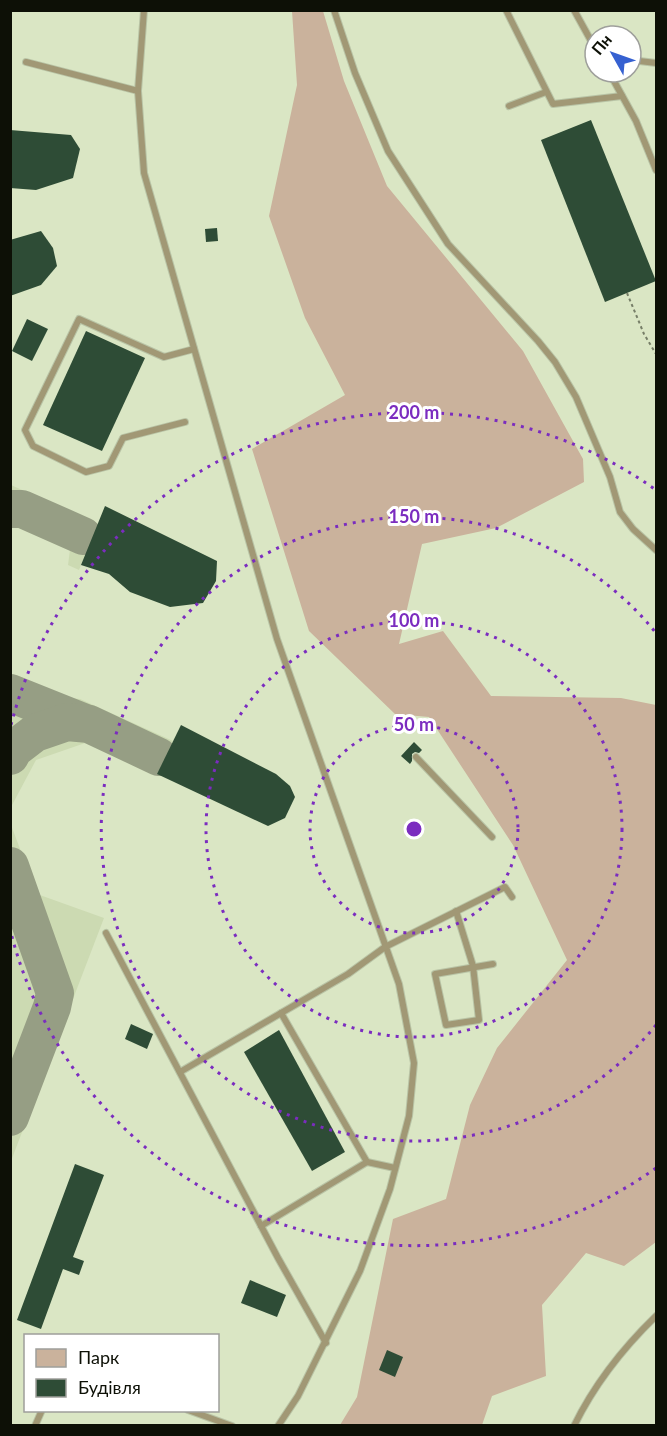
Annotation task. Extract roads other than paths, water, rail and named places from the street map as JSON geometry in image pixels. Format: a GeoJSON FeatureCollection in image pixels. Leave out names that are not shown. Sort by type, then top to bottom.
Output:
{"type":"FeatureCollection","features":[{"type":"Feature","properties":{"kind":"lane"},"geometry":{"type":"LineString","coordinates":[[144,10],[138,91],[144,173],[277,639],[399,984],[414,1063],[409,1116],[395,1168],[360,1271],[298,1396],[278,1425]]}},
{"type":"Feature","properties":{"kind":"lane"},"geometry":{"type":"LineString","coordinates":[[334,10],[355,73],[388,151],[448,244],[555,362],[576,397],[610,477],[620,512],[633,530],[657,550]]}},
{"type":"Feature","properties":{"kind":"lane"},"geometry":{"type":"LineString","coordinates":[[506,10],[553,105],[622,96]]}},
{"type":"Feature","properties":{"kind":"lane"},"geometry":{"type":"LineString","coordinates":[[574,10],[583,26]]}},
{"type":"Feature","properties":{"kind":"lane"},"geometry":{"type":"LineString","coordinates":[[26,62],[138,91]]}},
{"type":"Feature","properties":{"kind":"lane"},"geometry":{"type":"LineString","coordinates":[[616,84],[636,121],[657,171]]}},
{"type":"Feature","properties":{"kind":"lane"},"geometry":{"type":"LineString","coordinates":[[509,106],[546,92]]}},
{"type":"Feature","properties":{"kind":"lane"},"geometry":{"type":"LineString","coordinates":[[185,422],[123,438],[109,466],[86,472],[33,446],[25,430],[79,319],[164,357],[194,349]]}},
{"type":"Feature","properties":{"kind":"lane"},"geometry":{"type":"LineString","coordinates":[[416,757],[492,837]]}},
{"type":"Feature","properties":{"kind":"lane"},"geometry":{"type":"LineString","coordinates":[[180,1072],[348,974],[385,947],[505,887],[512,897]]}},
{"type":"Feature","properties":{"kind":"lane"},"geometry":{"type":"LineString","coordinates":[[456,911],[473,966],[479,1020],[446,1025],[435,974],[473,966],[493,964]]}},
{"type":"Feature","properties":{"kind":"lane"},"geometry":{"type":"LineString","coordinates":[[106,933],[261,1226],[326,1343]]}},
{"type":"Feature","properties":{"kind":"lane"},"geometry":{"type":"LineString","coordinates":[[281,1013],[367,1161]]}},
{"type":"Feature","properties":{"kind":"lane"},"geometry":{"type":"LineString","coordinates":[[261,1226],[367,1161],[395,1168]]}},
{"type":"Feature","properties":{"kind":"lane"},"geometry":{"type":"LineString","coordinates":[[574,1425],[607,1369],[633,1338],[657,1316]]}},
{"type":"Feature","properties":{"kind":"lane"},"geometry":{"type":"LineString","coordinates":[[194,1412],[232,1425]]}}]}
